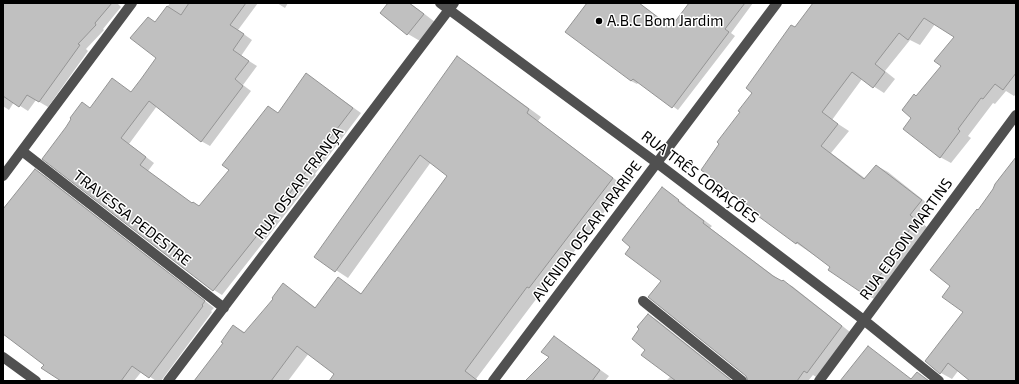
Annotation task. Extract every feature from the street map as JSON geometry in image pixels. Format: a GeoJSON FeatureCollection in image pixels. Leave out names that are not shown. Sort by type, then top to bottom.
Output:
{"type":"FeatureCollection","features":[{"type":"Feature","properties":{"kind":"street"},"geometry":{"type":"LineString","coordinates":[[3,176],[132,3]]}},
{"type":"Feature","properties":{"kind":"street","name":"RUA TRÊS CORAÇÕES"},"geometry":{"type":"LineString","coordinates":[[440,3],[452,6],[865,321],[939,381]]}},
{"type":"Feature","properties":{"kind":"street","name":"AVENIDA OSCAR ARARIPE"},"geometry":{"type":"LineString","coordinates":[[493,381],[777,3]]}},
{"type":"Feature","properties":{"kind":"street","name":"RUA OSCAR FRANÇA"},"geometry":{"type":"LineString","coordinates":[[168,381],[452,6]]}},
{"type":"Feature","properties":{"kind":"street","name":"RUA EDSON MARTINS"},"geometry":{"type":"LineString","coordinates":[[819,381],[865,321],[1016,115]]}},
{"type":"Feature","properties":{"kind":"street","name":"TRAVESSA PEDESTRE"},"geometry":{"type":"LineString","coordinates":[[22,151],[224,308]]}},
{"type":"Feature","properties":{"kind":"street"},"geometry":{"type":"LineString","coordinates":[[643,301],[742,381]]}},
{"type":"Feature","properties":{"kind":"street"},"geometry":{"type":"LineString","coordinates":[[3,356],[36,381]]}},
{"type":"Feature","properties":{"kind":"building"},"geometry":{"type":"Polygon","coordinates":[[[3,3],[112,3],[95,23],[96,25],[78,44],[80,45],[39,102],[27,95],[19,107],[3,96],[3,3]]]}},
{"type":"Feature","properties":{"kind":"building"},"geometry":{"type":"Polygon","coordinates":[[[189,3],[246,3],[230,25],[244,34],[233,50],[249,61],[235,79],[243,86],[201,142],[149,101],[121,138],[146,157],[140,165],[192,203],[193,202],[199,206],[229,170],[222,165],[268,106],[278,113],[306,73],[353,108],[275,213],[213,291],[42,159],[66,127],[71,119],[70,118],[82,102],[90,108],[112,78],[131,92],[141,79],[156,58],[130,38],[148,17],[155,22],[167,6],[181,15],[189,3]]]}},
{"type":"Feature","properties":{"kind":"building"},"geometry":{"type":"Polygon","coordinates":[[[388,3],[409,3],[424,14],[407,35],[380,13],[388,3]]]}},
{"type":"Feature","properties":{"kind":"building"},"geometry":{"type":"Polygon","coordinates":[[[587,3],[639,3],[671,27],[689,3],[745,3],[725,29],[729,32],[672,108],[633,79],[631,81],[565,32],[587,3]]]}},
{"type":"Feature","properties":{"kind":"building"},"geometry":{"type":"Polygon","coordinates":[[[813,3],[1016,3],[1016,73],[1003,90],[995,84],[983,99],[981,98],[958,129],[960,131],[940,158],[903,129],[911,118],[902,110],[914,94],[916,96],[941,66],[934,61],[954,37],[924,18],[908,40],[899,33],[875,64],[885,72],[873,88],[852,72],[822,112],[838,124],[821,146],[864,179],[876,165],[922,200],[910,215],[916,220],[904,238],[905,239],[889,259],[891,261],[865,295],[828,270],[830,267],[797,242],[796,244],[758,216],[760,214],[701,170],[719,144],[717,142],[740,112],[738,111],[752,93],[746,88],[791,25],[795,27],[813,3]]]}},
{"type":"Feature","properties":{"kind":"building"},"geometry":{"type":"Polygon","coordinates":[[[457,56],[529,109],[527,113],[613,178],[529,288],[527,287],[465,371],[478,381],[329,381],[334,374],[297,346],[271,381],[194,381],[223,343],[221,342],[233,325],[244,333],[273,299],[272,298],[283,283],[315,308],[338,277],[361,294],[447,176],[420,155],[335,272],[314,257],[457,56]]]}},
{"type":"Feature","properties":{"kind":"building"},"geometry":{"type":"Polygon","coordinates":[[[1016,157],[1016,381],[970,381],[948,363],[940,374],[925,361],[963,312],[942,297],[950,286],[930,270],[977,209],[978,210],[995,184],[1016,157]]]}},
{"type":"Feature","properties":{"kind":"building"},"geometry":{"type":"Polygon","coordinates":[[[35,169],[205,301],[202,305],[203,306],[149,378],[132,366],[121,381],[61,381],[41,368],[44,365],[3,334],[3,209],[35,169]]]}},
{"type":"Feature","properties":{"kind":"building"},"geometry":{"type":"Polygon","coordinates":[[[662,187],[704,221],[703,223],[773,276],[782,281],[783,280],[842,326],[807,373],[804,371],[797,381],[748,381],[746,376],[648,297],[661,281],[625,254],[630,247],[622,240],[662,187]]]}},
{"type":"Feature","properties":{"kind":"building"},"geometry":{"type":"Polygon","coordinates":[[[648,314],[732,381],[676,381],[641,355],[645,350],[632,339],[639,329],[637,327],[648,314]]]}},
{"type":"Feature","properties":{"kind":"building"},"geometry":{"type":"Polygon","coordinates":[[[554,336],[600,370],[592,381],[525,381],[549,357],[541,352],[554,336]]]}},
{"type":"Feature","properties":{"kind":"building"},"geometry":{"type":"Polygon","coordinates":[[[868,346],[911,379],[917,372],[929,381],[840,381],[868,346]]]}},
{"type":"Feature","properties":{"kind":"place","name":"A.B.C Bom Jardim"},"geometry":{"type":"Point","coordinates":[599,21]}}]}
